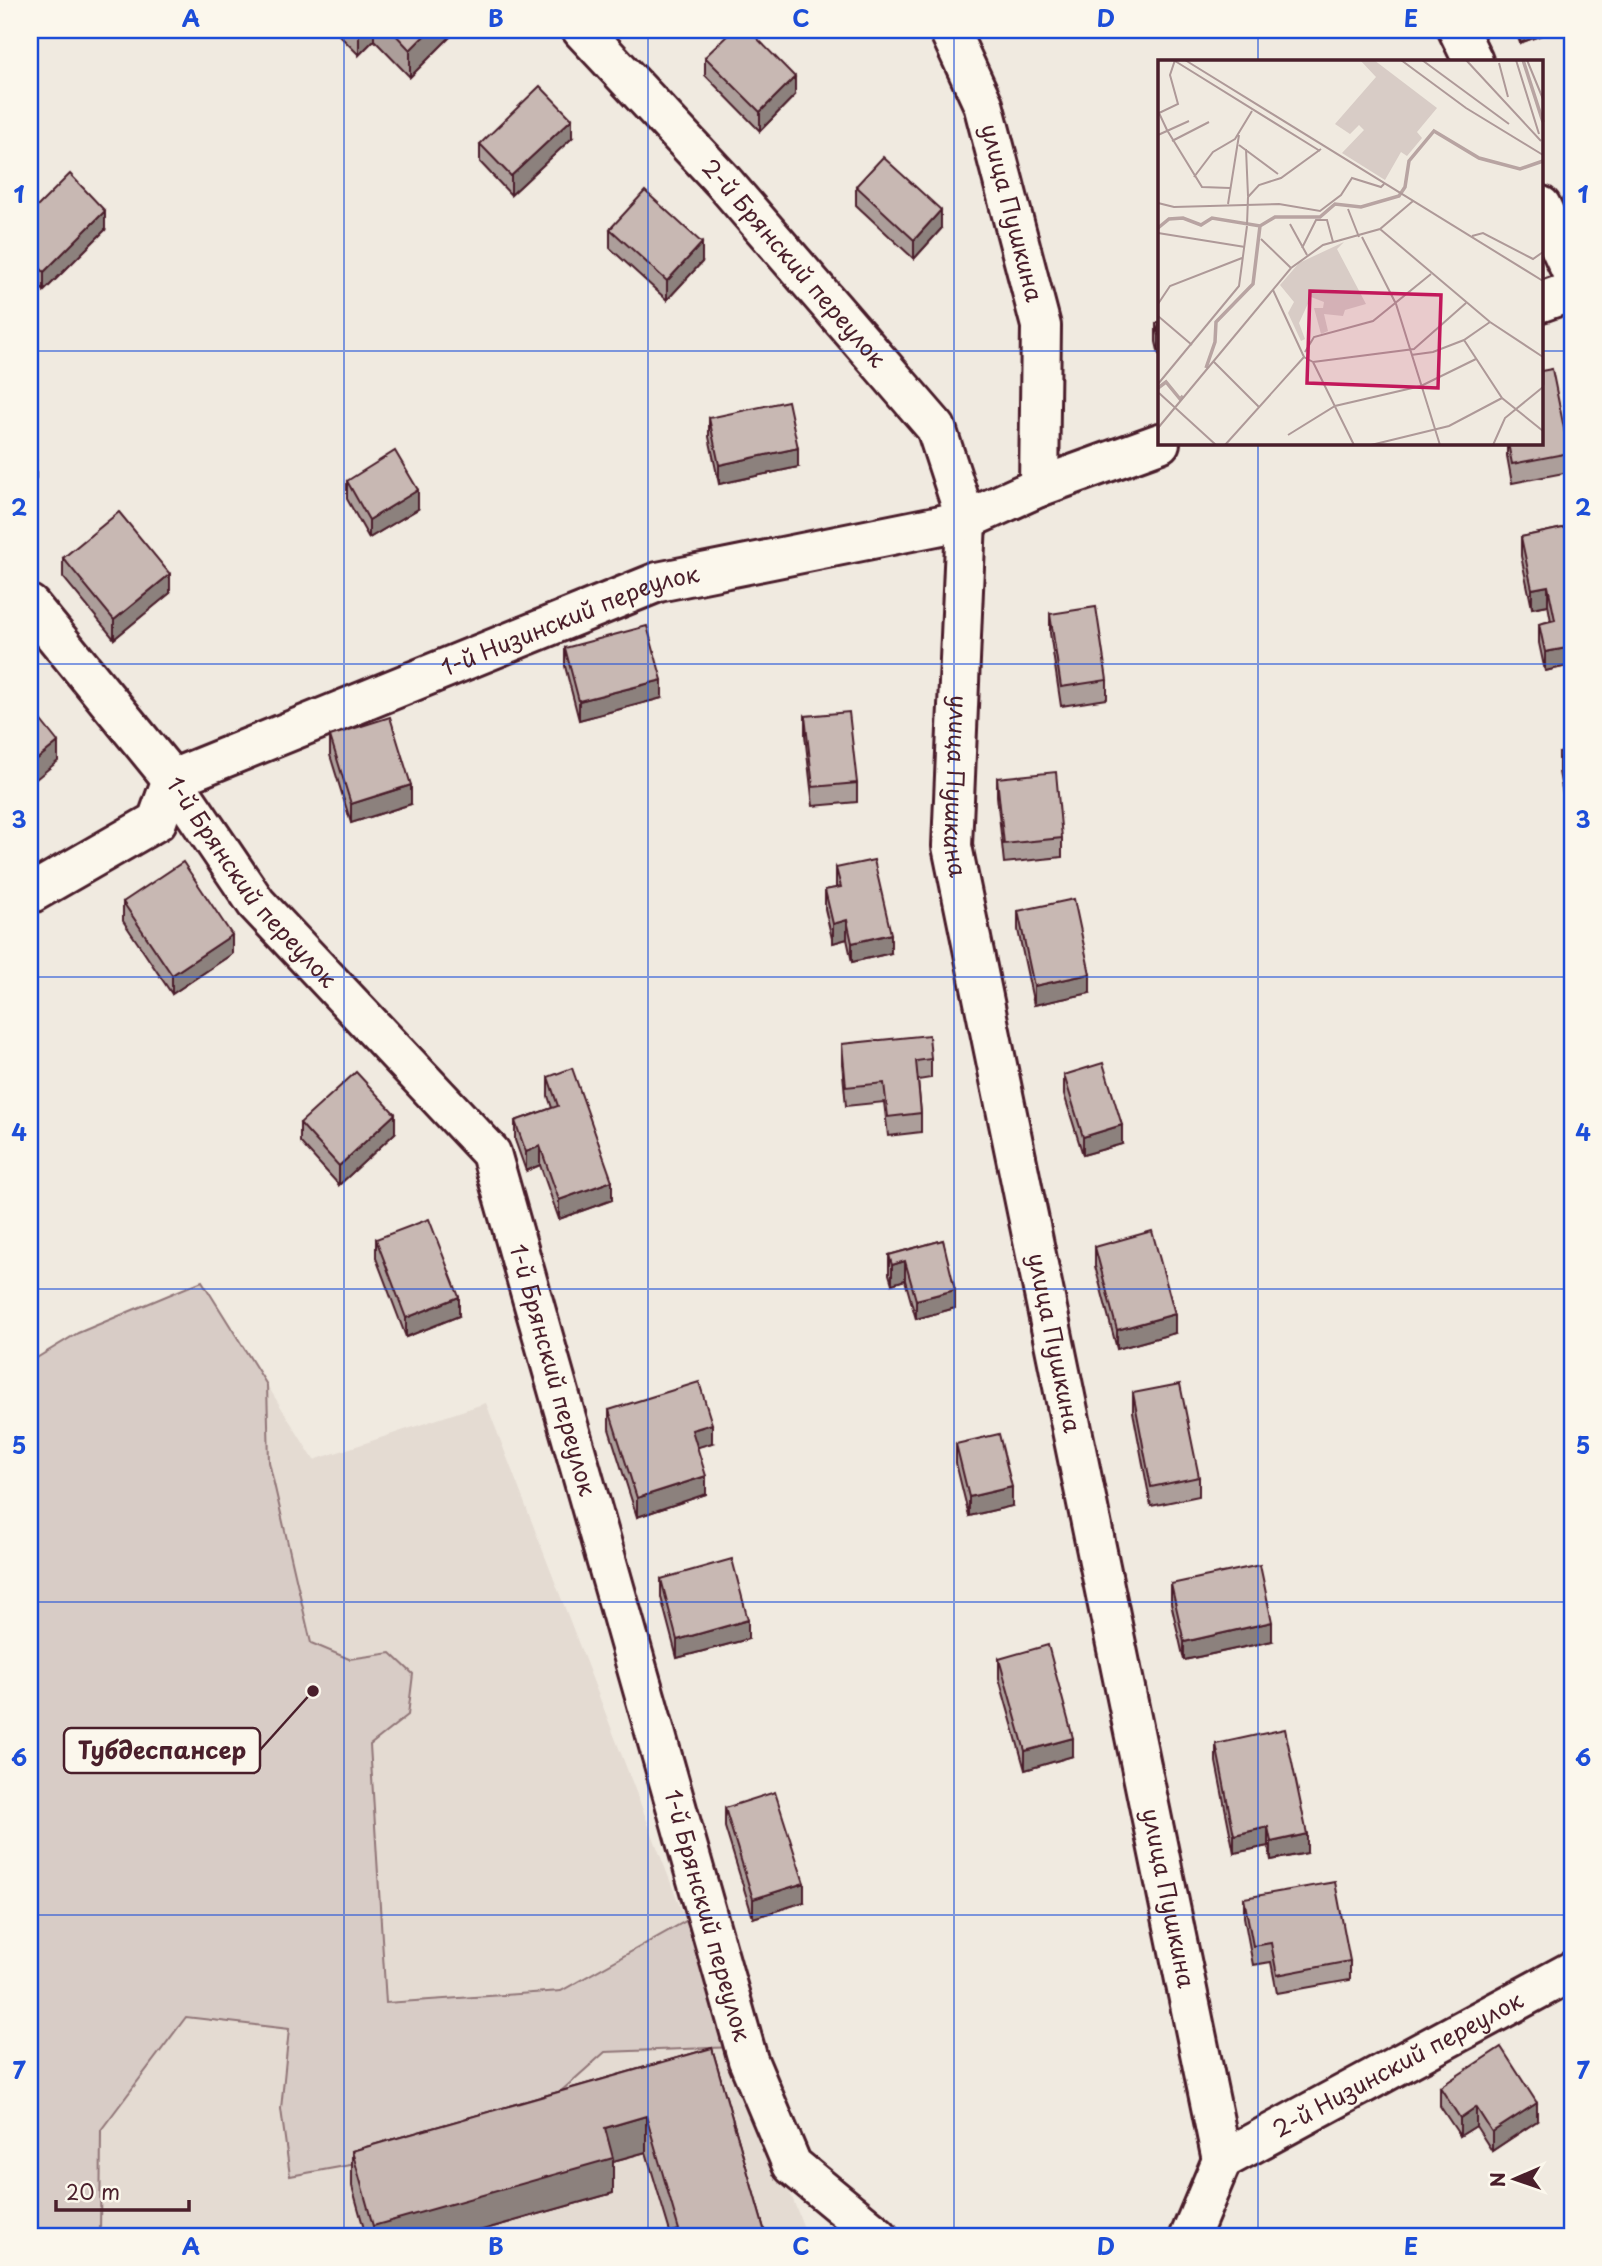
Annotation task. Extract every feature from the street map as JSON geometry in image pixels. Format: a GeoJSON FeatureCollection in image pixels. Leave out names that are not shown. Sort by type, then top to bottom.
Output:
{"type":"FeatureCollection","features":[{"type":"Feature","properties":{"kind":"street","name":"2-й Брянский переулок"},"geometry":{"type":"LineString","coordinates":[[582,30],[722,180],[936,428],[966,520]]}},
{"type":"Feature","properties":{"kind":"street","name":"улица Пушкина"},"geometry":{"type":"LineString","coordinates":[[949,30],[983,104],[1041,326],[1039,487]]}},
{"type":"Feature","properties":{"kind":"street"},"geometry":{"type":"LineString","coordinates":[[1458,30],[1473,60]]}},
{"type":"Feature","properties":{"kind":"street"},"geometry":{"type":"LineString","coordinates":[[1542,208],[1572,273]]}},
{"type":"Feature","properties":{"kind":"street"},"geometry":{"type":"LineString","coordinates":[[1542,302],[1572,291]]}},
{"type":"Feature","properties":{"kind":"street","name":"1-й Низинский переулок"},"geometry":{"type":"LineString","coordinates":[[172,779],[657,582],[966,520],[1039,487],[1158,444]]}},
{"type":"Feature","properties":{"kind":"street","name":"улица Пушкина"},"geometry":{"type":"LineString","coordinates":[[966,520],[952,846],[1222,2160]]}},
{"type":"Feature","properties":{"kind":"street","name":"1-й Брянский переулок"},"geometry":{"type":"LineString","coordinates":[[30,605],[172,779],[256,903],[491,1153],[748,2060],[792,2165],[878,2236]]}},
{"type":"Feature","properties":{"kind":"street"},"geometry":{"type":"LineString","coordinates":[[30,894],[157,821],[172,779]]}},
{"type":"Feature","properties":{"kind":"street","name":"2-й Низинский переулок"},"geometry":{"type":"LineString","coordinates":[[1222,2160],[1572,1971]]}},
{"type":"Feature","properties":{"kind":"street"},"geometry":{"type":"LineString","coordinates":[[1189,2236],[1222,2160]]}},
{"type":"Feature","properties":{"kind":"shaded area"},"geometry":{"type":"Polygon","coordinates":[[[202,1281],[314,1460],[486,1403],[807,2236],[30,2236],[30,1362],[78,1333],[202,1281]]]}},
{"type":"Feature","properties":{"kind":"shaded area"},"geometry":{"type":"Polygon","coordinates":[[[202,1281],[267,1385],[269,1462],[311,1643],[349,1659],[391,1653],[413,1674],[408,1715],[370,1745],[386,2003],[561,1991],[686,1921],[735,2047],[605,2052],[524,2124],[422,2152],[290,2176],[281,2109],[289,2029],[186,2017],[101,2130],[100,2236],[30,2236],[30,1362],[78,1333],[202,1281]]]}},
{"type":"Feature","properties":{"kind":"building"},"geometry":{"type":"Polygon","coordinates":[[[391,30],[430,30],[410,50],[391,30]]]}},
{"type":"Feature","properties":{"kind":"building"},"geometry":{"type":"Polygon","coordinates":[[[733,30],[749,30],[795,77],[760,112],[705,57],[733,30]]]}},
{"type":"Feature","properties":{"kind":"building"},"geometry":{"type":"Polygon","coordinates":[[[540,86],[572,119],[511,176],[480,144],[540,86]]]}},
{"type":"Feature","properties":{"kind":"building"},"geometry":{"type":"Polygon","coordinates":[[[883,157],[941,210],[914,240],[856,186],[883,157]]]}},
{"type":"Feature","properties":{"kind":"building"},"geometry":{"type":"Polygon","coordinates":[[[70,174],[105,211],[44,272],[30,258],[30,214],[70,174]]]}},
{"type":"Feature","properties":{"kind":"building"},"geometry":{"type":"Polygon","coordinates":[[[645,191],[702,243],[667,281],[610,229],[645,191]]]}},
{"type":"Feature","properties":{"kind":"building"},"geometry":{"type":"Polygon","coordinates":[[[1552,369],[1569,453],[1512,464],[1508,444],[1542,444],[1542,371],[1552,369]]]}},
{"type":"Feature","properties":{"kind":"building"},"geometry":{"type":"Polygon","coordinates":[[[788,401],[798,448],[719,465],[709,418],[788,401]]]}},
{"type":"Feature","properties":{"kind":"building"},"geometry":{"type":"Polygon","coordinates":[[[30,451],[36,460],[30,465],[30,451]]]}},
{"type":"Feature","properties":{"kind":"building"},"geometry":{"type":"Polygon","coordinates":[[[395,451],[418,490],[369,520],[347,481],[395,451]]]}},
{"type":"Feature","properties":{"kind":"building"},"geometry":{"type":"Polygon","coordinates":[[[119,512],[170,574],[114,620],[63,558],[119,512]]]}},
{"type":"Feature","properties":{"kind":"building"},"geometry":{"type":"Polygon","coordinates":[[[1572,526],[1572,647],[1545,652],[1539,624],[1555,620],[1548,586],[1532,589],[1521,537],[1572,526]]]}},
{"type":"Feature","properties":{"kind":"building"},"geometry":{"type":"Polygon","coordinates":[[[1096,607],[1107,680],[1061,687],[1050,614],[1096,607]]]}},
{"type":"Feature","properties":{"kind":"building"},"geometry":{"type":"Polygon","coordinates":[[[647,626],[662,680],[579,701],[565,648],[647,626]]]}},
{"type":"Feature","properties":{"kind":"building"},"geometry":{"type":"Polygon","coordinates":[[[30,707],[58,742],[30,765],[30,707]]]}},
{"type":"Feature","properties":{"kind":"building"},"geometry":{"type":"Polygon","coordinates":[[[849,712],[857,783],[813,787],[805,716],[849,712]]]}},
{"type":"Feature","properties":{"kind":"building"},"geometry":{"type":"Polygon","coordinates":[[[390,717],[411,785],[351,804],[330,736],[390,717]]]}},
{"type":"Feature","properties":{"kind":"building"},"geometry":{"type":"Polygon","coordinates":[[[1572,750],[1572,791],[1566,792],[1559,753],[1572,750]]]}},
{"type":"Feature","properties":{"kind":"building"},"geometry":{"type":"Polygon","coordinates":[[[1056,772],[1062,838],[1004,844],[997,778],[1056,772]]]}},
{"type":"Feature","properties":{"kind":"building"},"geometry":{"type":"Polygon","coordinates":[[[874,860],[891,934],[852,943],[847,920],[833,924],[825,890],[841,887],[836,868],[874,860]]]}},
{"type":"Feature","properties":{"kind":"building"},"geometry":{"type":"Polygon","coordinates":[[[183,862],[232,935],[172,975],[123,902],[183,862]]]}},
{"type":"Feature","properties":{"kind":"building"},"geometry":{"type":"Polygon","coordinates":[[[1074,899],[1090,974],[1034,986],[1018,911],[1074,899]]]}},
{"type":"Feature","properties":{"kind":"building"},"geometry":{"type":"Polygon","coordinates":[[[929,1035],[931,1059],[916,1061],[921,1113],[888,1117],[884,1083],[846,1087],[842,1044],[929,1035]]]}},
{"type":"Feature","properties":{"kind":"building"},"geometry":{"type":"Polygon","coordinates":[[[1103,1063],[1122,1125],[1083,1137],[1064,1075],[1103,1063]]]}},
{"type":"Feature","properties":{"kind":"building"},"geometry":{"type":"Polygon","coordinates":[[[572,1068],[612,1181],[559,1200],[540,1146],[526,1152],[515,1121],[558,1106],[548,1077],[572,1068]]]}},
{"type":"Feature","properties":{"kind":"building"},"geometry":{"type":"Polygon","coordinates":[[[356,1072],[395,1114],[339,1166],[300,1123],[356,1072]]]}},
{"type":"Feature","properties":{"kind":"building"},"geometry":{"type":"Polygon","coordinates":[[[429,1219],[459,1297],[406,1318],[376,1239],[429,1219]]]}},
{"type":"Feature","properties":{"kind":"building"},"geometry":{"type":"Polygon","coordinates":[[[1152,1231],[1175,1314],[1117,1330],[1095,1247],[1152,1231]]]}},
{"type":"Feature","properties":{"kind":"building"},"geometry":{"type":"Polygon","coordinates":[[[943,1240],[955,1290],[916,1300],[905,1261],[892,1265],[889,1255],[943,1240]]]}},
{"type":"Feature","properties":{"kind":"building"},"geometry":{"type":"Polygon","coordinates":[[[699,1382],[712,1424],[692,1430],[706,1476],[637,1498],[609,1410],[699,1382]]]}},
{"type":"Feature","properties":{"kind":"building"},"geometry":{"type":"Polygon","coordinates":[[[1180,1384],[1199,1477],[1151,1487],[1133,1393],[1180,1384]]]}},
{"type":"Feature","properties":{"kind":"building"},"geometry":{"type":"Polygon","coordinates":[[[999,1434],[1012,1487],[969,1497],[956,1444],[999,1434]]]}},
{"type":"Feature","properties":{"kind":"building"},"geometry":{"type":"Polygon","coordinates":[[[732,1559],[748,1620],[677,1640],[661,1579],[732,1559]]]}},
{"type":"Feature","properties":{"kind":"building"},"geometry":{"type":"Polygon","coordinates":[[[1260,1565],[1272,1622],[1184,1642],[1171,1584],[1260,1565]]]}},
{"type":"Feature","properties":{"kind":"building"},"geometry":{"type":"Polygon","coordinates":[[[1048,1645],[1073,1738],[1025,1751],[999,1659],[1048,1645]]]}},
{"type":"Feature","properties":{"kind":"building"},"geometry":{"type":"Polygon","coordinates":[[[1285,1729],[1307,1834],[1271,1842],[1268,1827],[1234,1835],[1216,1744],[1285,1729]]]}},
{"type":"Feature","properties":{"kind":"building"},"geometry":{"type":"Polygon","coordinates":[[[775,1792],[804,1883],[753,1899],[725,1808],[775,1792]]]}},
{"type":"Feature","properties":{"kind":"building"},"geometry":{"type":"Polygon","coordinates":[[[1335,1882],[1350,1961],[1277,1975],[1271,1943],[1253,1946],[1244,1898],[1335,1882]]]}},
{"type":"Feature","properties":{"kind":"building"},"geometry":{"type":"Polygon","coordinates":[[[1501,2047],[1537,2103],[1492,2132],[1476,2107],[1460,2118],[1440,2087],[1501,2047]]]}},
{"type":"Feature","properties":{"kind":"building"},"geometry":{"type":"Polygon","coordinates":[[[712,2048],[766,2236],[657,2236],[679,2230],[646,2116],[605,2128],[613,2158],[373,2226],[352,2151],[712,2048]]]}},
{"type":"Feature","properties":{"kind":"place","name":"Тубдеспансер"},"geometry":{"type":"Point","coordinates":[313,1691]}}]}
